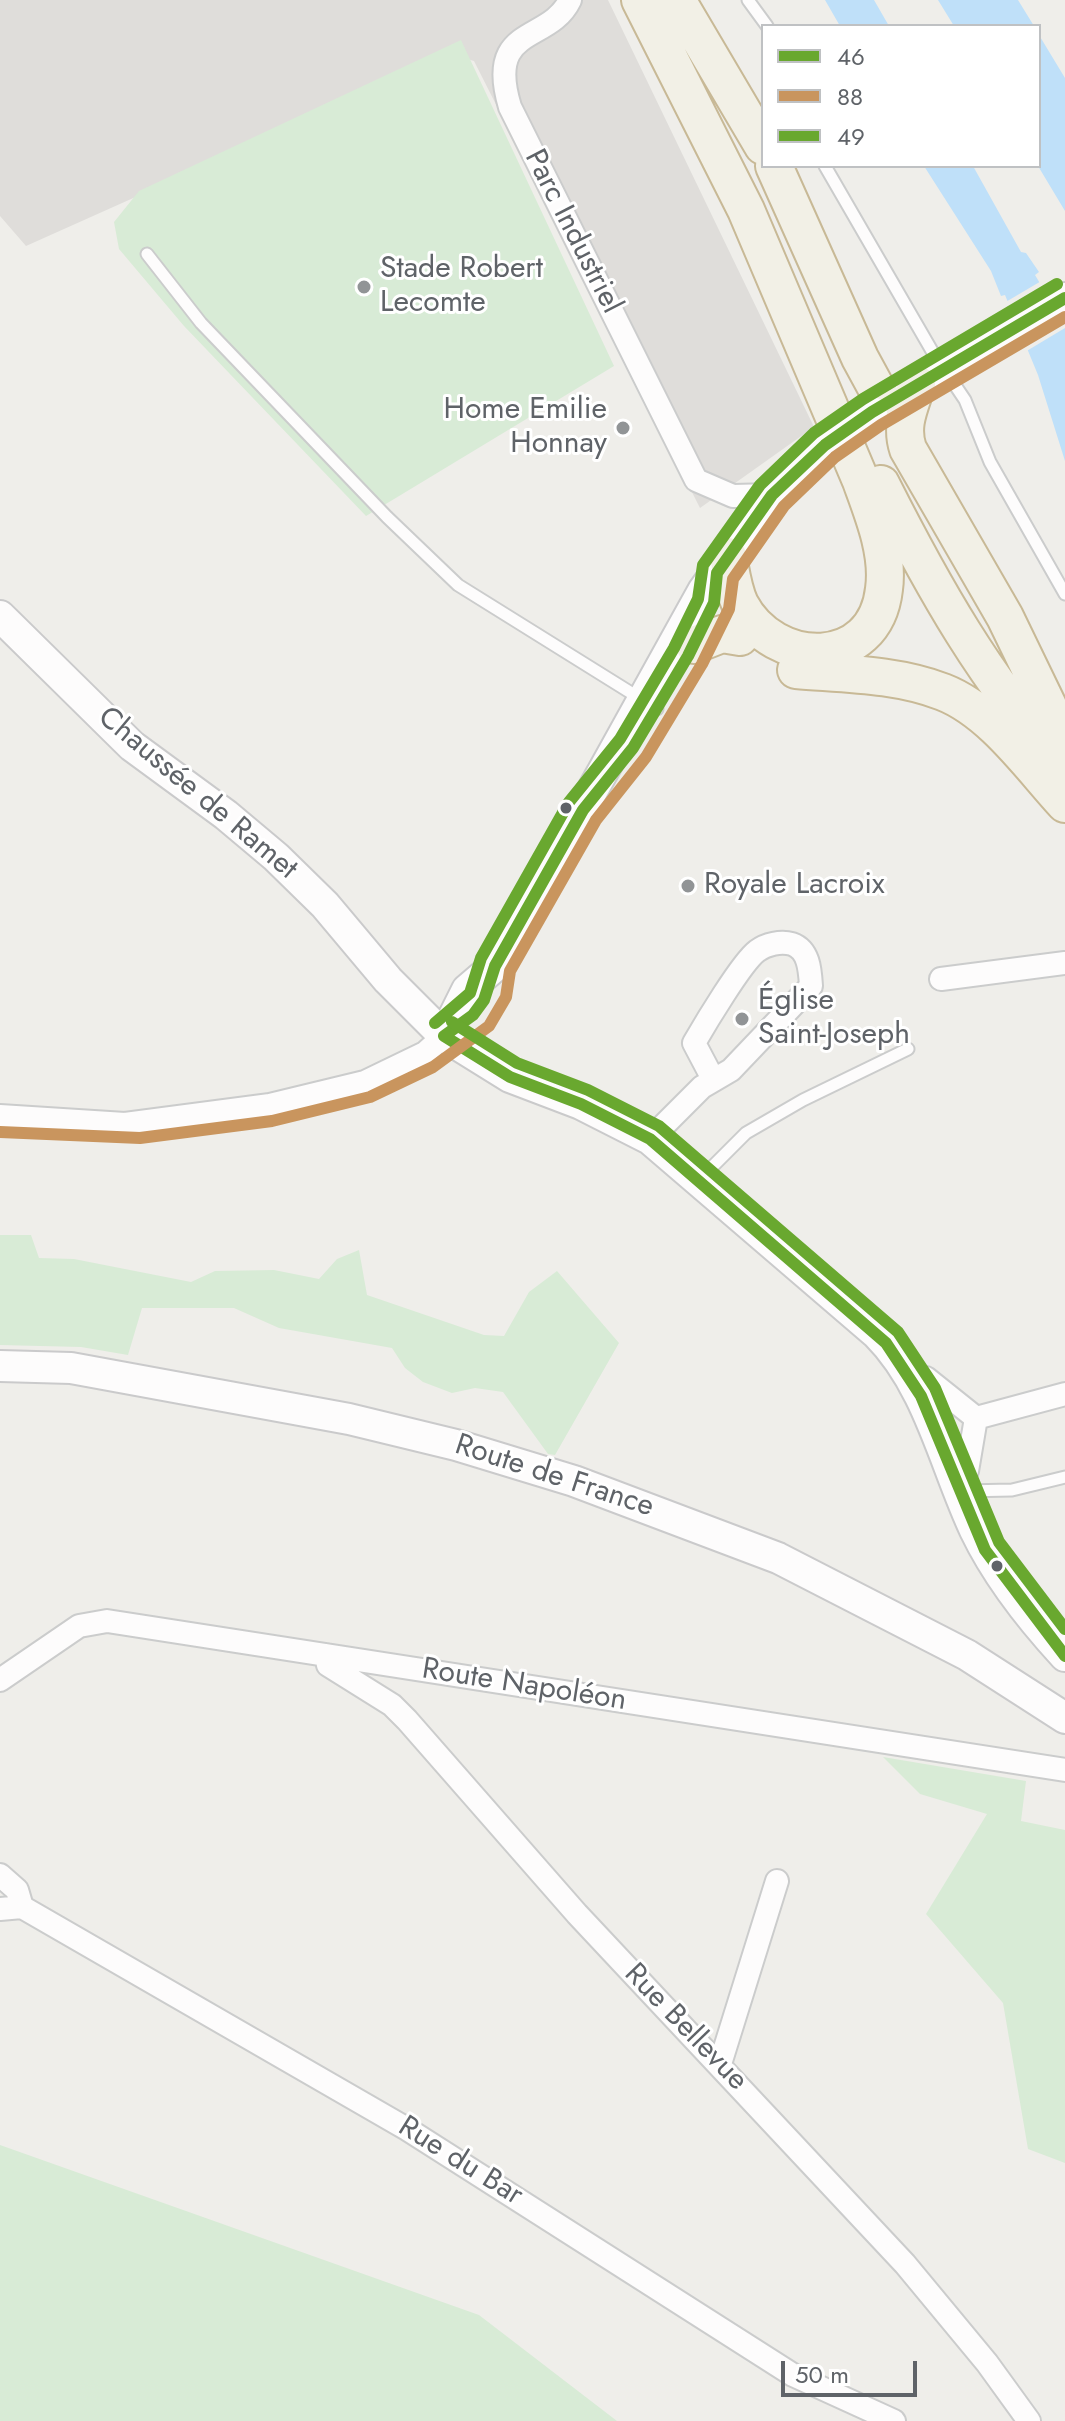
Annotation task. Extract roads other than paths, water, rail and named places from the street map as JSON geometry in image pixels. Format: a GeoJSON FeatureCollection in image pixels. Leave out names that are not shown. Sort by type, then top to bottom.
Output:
{"type":"FeatureCollection","features":[{"type":"Feature","properties":{"kind":"highway"},"geometry":{"type":"LineString","coordinates":[[640,0],[746,210],[861,481],[875,519],[884,589],[877,616],[865,632],[841,649],[811,655],[784,647],[756,624],[740,605],[722,564]]}},
{"type":"Feature","properties":{"kind":"highway"},"geometry":{"type":"LineString","coordinates":[[660,0],[761,201],[876,474],[909,540],[984,665],[1065,767]]}},
{"type":"Feature","properties":{"kind":"highway"},"geometry":{"type":"LineString","coordinates":[[677,0],[761,143]]}},
{"type":"Feature","properties":{"kind":"highway"},"geometry":{"type":"LineString","coordinates":[[775,168],[860,358],[878,408]]}},
{"type":"Feature","properties":{"kind":"highway"},"geometry":{"type":"LineString","coordinates":[[930,377],[903,433],[908,449],[1005,617],[1065,741]]}},
{"type":"Feature","properties":{"kind":"highway"},"geometry":{"type":"LineString","coordinates":[[861,481],[957,648],[1065,803]]}},
{"type":"Feature","properties":{"kind":"highway"},"geometry":{"type":"LineString","coordinates":[[722,564],[740,637]]}},
{"type":"Feature","properties":{"kind":"highway"},"geometry":{"type":"LineString","coordinates":[[694,645],[722,634],[740,637],[764,655],[794,670],[889,678],[944,692],[987,720],[1065,803]]}},
{"type":"Feature","properties":{"kind":"main road"},"geometry":{"type":"LineString","coordinates":[[444,1036],[478,1014],[491,992],[495,966],[583,810],[609,782],[722,564],[772,495],[825,445],[878,408],[1065,298]]}},
{"type":"Feature","properties":{"kind":"main road"},"geometry":{"type":"LineString","coordinates":[[650,705],[694,645],[714,603],[722,564]]}},
{"type":"Feature","properties":{"kind":"main road","name":"Chaussée de Ramet"},"geometry":{"type":"LineString","coordinates":[[0,616],[132,746],[238,824],[276,857],[325,905],[388,980],[444,1036],[510,1077],[592,1109],[650,1139],[876,1333],[911,1378],[985,1550],[1065,1656]]}},
{"type":"Feature","properties":{"kind":"main road","name":"Route de France"},"geometry":{"type":"LineString","coordinates":[[0,1366],[71,1368],[349,1419],[456,1445],[574,1481],[778,1558],[967,1655],[1065,1718]]}},
{"type":"Feature","properties":{"kind":"street","name":"Parc Industriel"},"geometry":{"type":"LineString","coordinates":[[570,0],[566,9],[517,41],[506,61],[503,83],[510,107],[696,480],[733,496],[772,495]]}},
{"type":"Feature","properties":{"kind":"street"},"geometry":{"type":"LineString","coordinates":[[650,1139],[713,1079],[731,1070],[811,986],[810,964],[798,946],[782,941],[756,951],[711,1014],[694,1043],[713,1079]]}},
{"type":"Feature","properties":{"kind":"street"},"geometry":{"type":"LineString","coordinates":[[941,979],[1065,963]]}},
{"type":"Feature","properties":{"kind":"street"},"geometry":{"type":"LineString","coordinates":[[0,1116],[125,1124],[270,1105],[378,1076],[425,1053],[444,1036]]}},
{"type":"Feature","properties":{"kind":"street"},"geometry":{"type":"LineString","coordinates":[[911,1378],[926,1378],[976,1418]]}},
{"type":"Feature","properties":{"kind":"street"},"geometry":{"type":"LineString","coordinates":[[976,1418],[1065,1394]]}},
{"type":"Feature","properties":{"kind":"street"},"geometry":{"type":"LineString","coordinates":[[956,1487],[967,1471],[976,1418]]}},
{"type":"Feature","properties":{"kind":"street","name":"Route Napoléon"},"geometry":{"type":"LineString","coordinates":[[0,1680],[63,1636],[93,1621],[1065,1770]]}},
{"type":"Feature","properties":{"kind":"street","name":"Rue Bellevue"},"geometry":{"type":"LineString","coordinates":[[326,1655],[328,1665],[392,1705],[407,1720],[585,1922],[905,2264],[987,2363],[1029,2421]]}},
{"type":"Feature","properties":{"kind":"street","name":"Rue du Bar"},"geometry":{"type":"LineString","coordinates":[[0,1875],[17,1890],[11,1908],[407,2129],[574,2233],[781,2369],[830,2395],[894,2421]]}},
{"type":"Feature","properties":{"kind":"street"},"geometry":{"type":"LineString","coordinates":[[720,2064],[777,1881]]}},
{"type":"Feature","properties":{"kind":"lane"},"geometry":{"type":"LineString","coordinates":[[748,0],[766,24]]}},
{"type":"Feature","properties":{"kind":"lane"},"geometry":{"type":"LineString","coordinates":[[826,168],[930,377],[965,400],[990,462],[1065,594]]}},
{"type":"Feature","properties":{"kind":"lane"},"geometry":{"type":"LineString","coordinates":[[147,254],[201,323],[387,517],[458,585],[650,705]]}},
{"type":"Feature","properties":{"kind":"lane"},"geometry":{"type":"LineString","coordinates":[[700,1179],[746,1133],[803,1100],[908,1049]]}},
{"type":"Feature","properties":{"kind":"lane"},"geometry":{"type":"LineString","coordinates":[[956,1487],[1012,1490],[1065,1477]]}},
{"type":"Feature","properties":{"kind":"water"},"geometry":{"type":"Polygon","coordinates":[[[825,0],[874,0],[888,24],[839,24],[825,0]]]}},
{"type":"Feature","properties":{"kind":"water"},"geometry":{"type":"Polygon","coordinates":[[[938,0],[1018,0],[1033,24],[953,24],[938,0]]]}},
{"type":"Feature","properties":{"kind":"water"},"geometry":{"type":"Polygon","coordinates":[[[1041,38],[1065,78],[1065,211],[1039,168],[1041,38]]]}},
{"type":"Feature","properties":{"kind":"water"},"geometry":{"type":"Polygon","coordinates":[[[925,168],[974,168],[1021,252],[1026,253],[1039,272],[1035,275],[1065,325],[1065,461],[1038,375],[1005,295],[1001,296],[991,271],[925,168]]]}},
{"type":"Feature","properties":{"kind":"place","name":"Stade Robert Lecomte"},"geometry":{"type":"Point","coordinates":[364,287]}},
{"type":"Feature","properties":{"kind":"place","name":"Home Emilie Honnay"},"geometry":{"type":"Point","coordinates":[623,428]}},
{"type":"Feature","properties":{"kind":"place","name":"Royale Lacroix"},"geometry":{"type":"Point","coordinates":[688,886]}},
{"type":"Feature","properties":{"kind":"place","name":"Église Saint-Joseph"},"geometry":{"type":"Point","coordinates":[742,1019]}}]}
